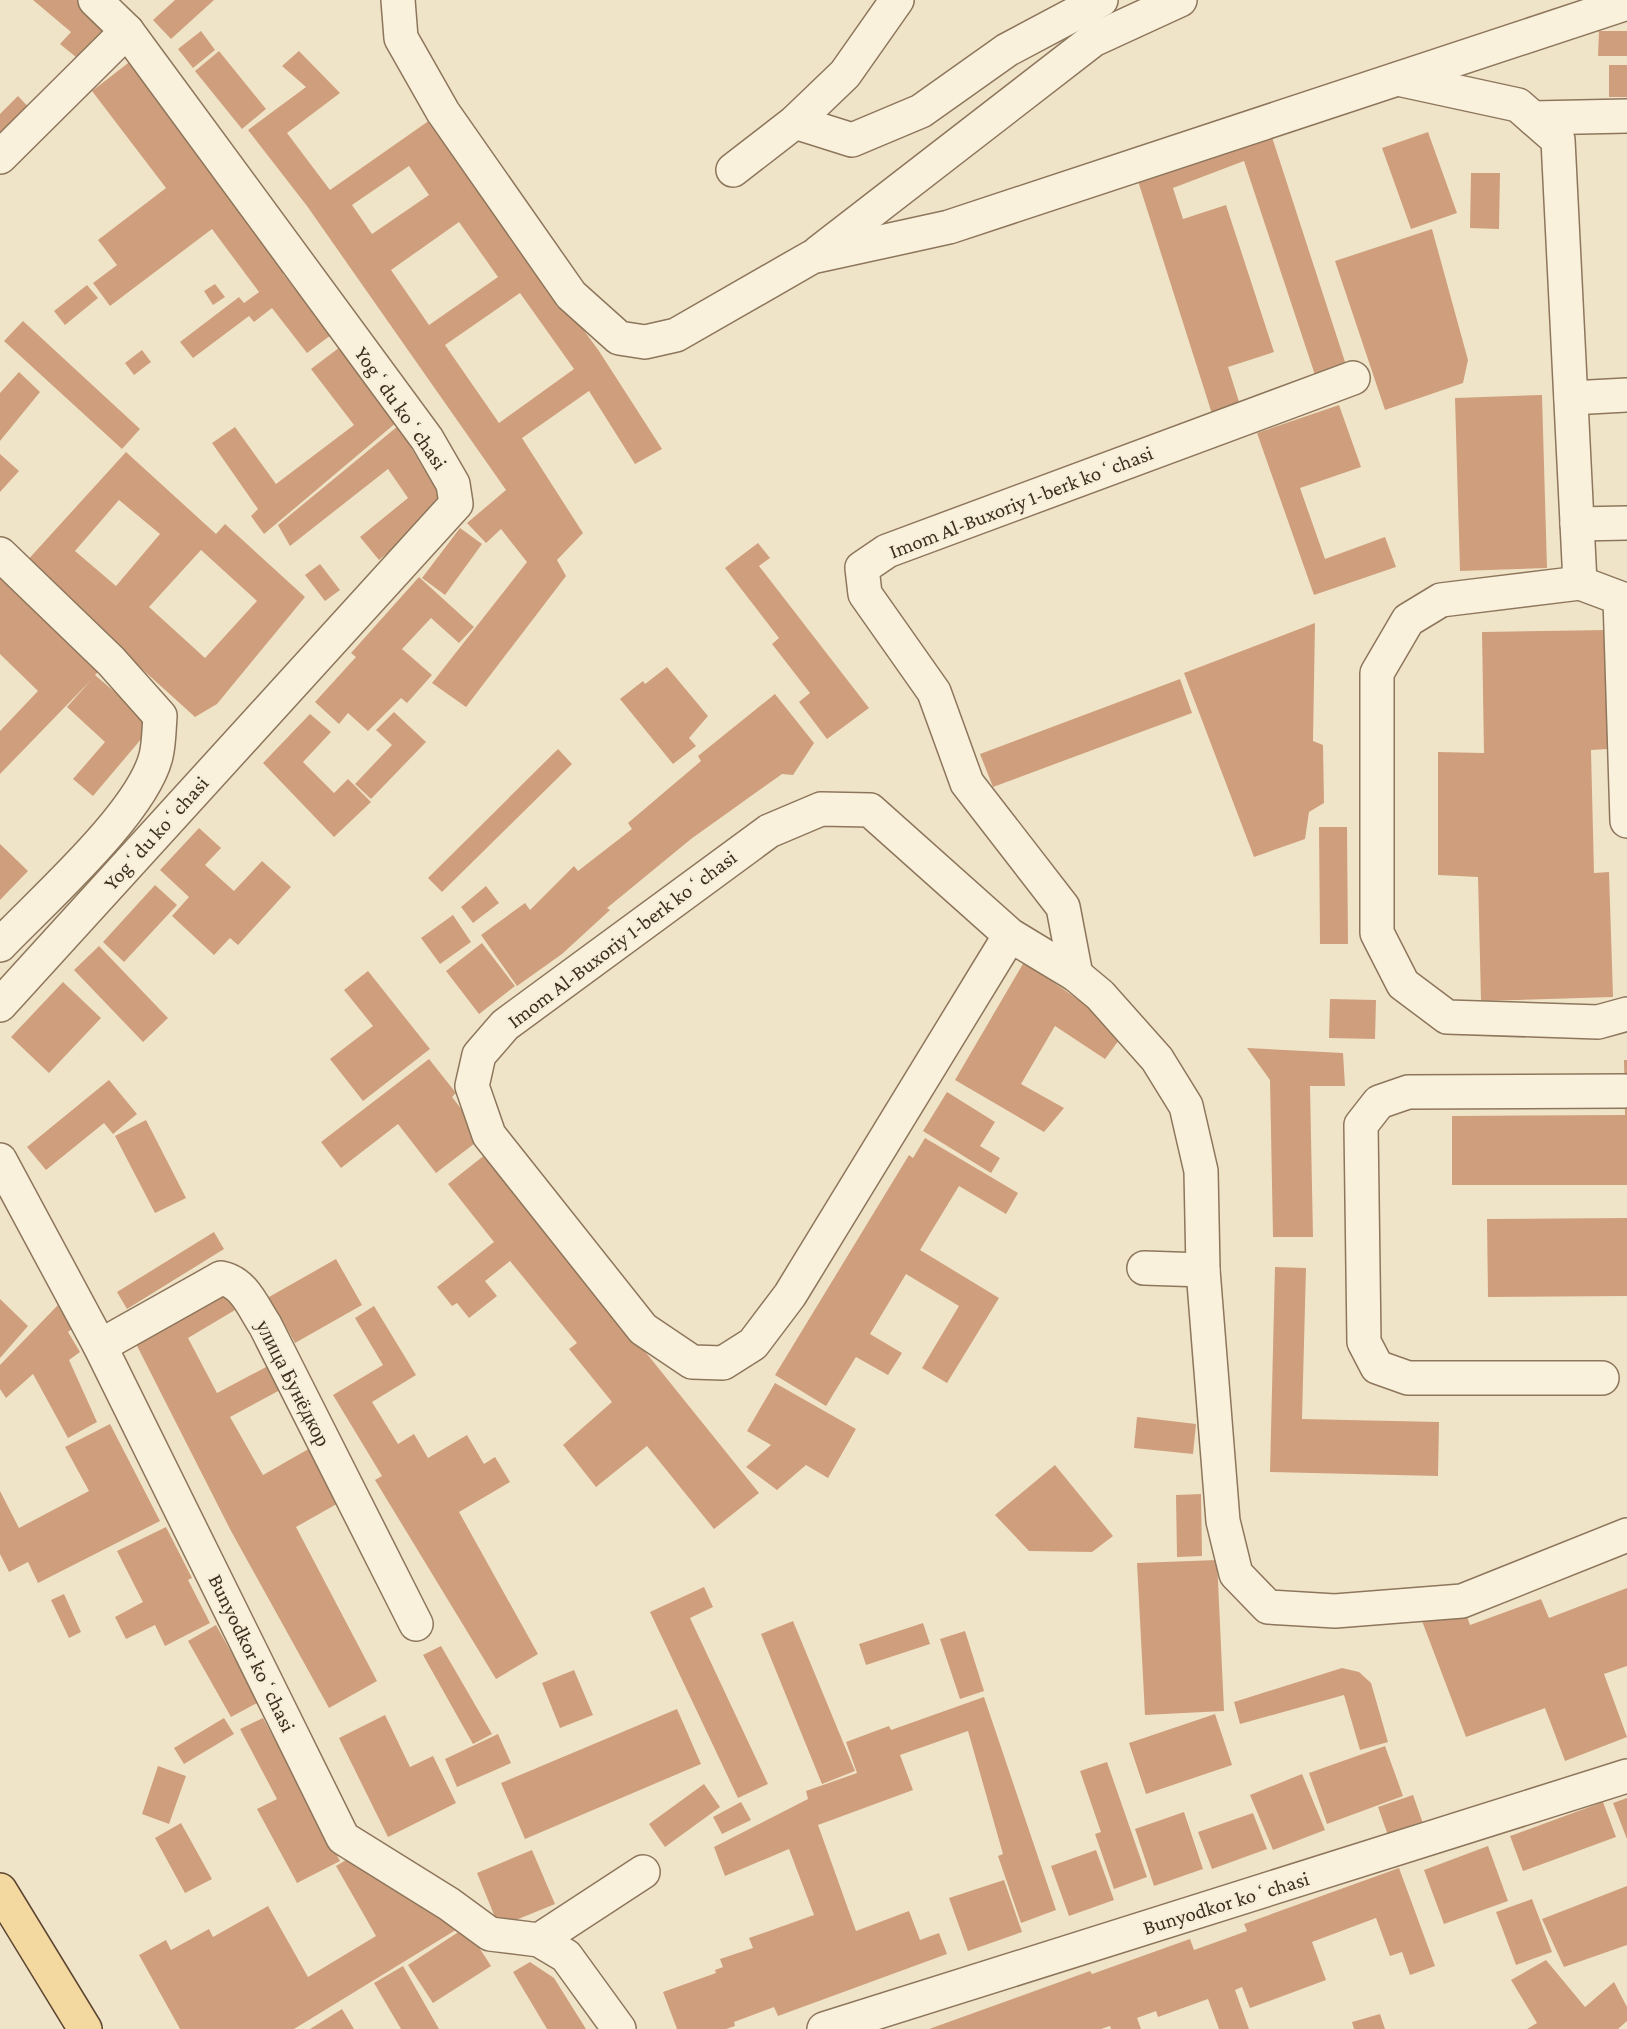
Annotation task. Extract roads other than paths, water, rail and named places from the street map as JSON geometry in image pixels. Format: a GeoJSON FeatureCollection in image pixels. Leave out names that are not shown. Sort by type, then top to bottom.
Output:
{"type":"FeatureCollection","features":[{"type":"Feature","properties":{"kind":"main road"},"geometry":{"type":"LineString","coordinates":[[0,1890],[85,2029]]}},
{"type":"Feature","properties":{"kind":"street"},"geometry":{"type":"LineString","coordinates":[[0,157],[127,30],[95,0]]}},
{"type":"Feature","properties":{"kind":"street"},"geometry":{"type":"LineString","coordinates":[[398,0],[401,38],[443,112],[571,295],[619,338],[645,342],[676,335],[812,257],[1093,40],[1180,0]]}},
{"type":"Feature","properties":{"kind":"street"},"geometry":{"type":"LineString","coordinates":[[733,170],[795,122],[845,74],[897,0]]}},
{"type":"Feature","properties":{"kind":"street"},"geometry":{"type":"LineString","coordinates":[[795,122],[852,140],[921,111],[1007,50],[1101,0]]}},
{"type":"Feature","properties":{"kind":"street"},"geometry":{"type":"LineString","coordinates":[[812,257],[949,226],[1627,3]]}},
{"type":"Feature","properties":{"kind":"street","name":"Yogʻdu koʻchasi"},"geometry":{"type":"LineString","coordinates":[[0,1005],[456,504],[453,484],[427,440],[127,30]]}},
{"type":"Feature","properties":{"kind":"street"},"geometry":{"type":"LineString","coordinates":[[1396,78],[1518,105],[1558,140],[1580,583]]}},
{"type":"Feature","properties":{"kind":"street"},"geometry":{"type":"LineString","coordinates":[[1533,118],[1627,116]]}},
{"type":"Feature","properties":{"kind":"street","name":"Imom Al-Buxoriy 1-berk koʻchasi"},"geometry":{"type":"LineString","coordinates":[[1076,975],[1063,907],[967,783],[934,692],[865,594],[861,568],[887,550],[1353,378]]}},
{"type":"Feature","properties":{"kind":"street"},"geometry":{"type":"LineString","coordinates":[[1571,398],[1627,395]]}},
{"type":"Feature","properties":{"kind":"street"},"geometry":{"type":"LineString","coordinates":[[1577,524],[1627,523]]}},
{"type":"Feature","properties":{"kind":"street","name":"Yogʻdu koʻchasi"},"geometry":{"type":"LineString","coordinates":[[0,554],[111,660],[160,716],[156,757],[144,783],[121,819],[0,945]]}},
{"type":"Feature","properties":{"kind":"street"},"geometry":{"type":"LineString","coordinates":[[1627,821],[1620,598],[1580,583],[1441,600],[1408,620],[1377,673],[1377,933],[1403,984],[1447,1017],[1598,1022],[1627,1014]]}},
{"type":"Feature","properties":{"kind":"street","name":"Imom Al-Buxoriy 1-berk koʻchasi"},"geometry":{"type":"LineString","coordinates":[[1010,936],[790,1295],[753,1344],[723,1364],[692,1362],[643,1329],[489,1135],[472,1086],[479,1055],[505,1025],[769,831],[821,809],[870,810],[1010,936],[1076,975],[1100,995],[1157,1059],[1186,1106],[1201,1171],[1203,1270],[1223,1521],[1236,1574],[1268,1607],[1335,1611],[1462,1601],[1627,1535]]}},
{"type":"Feature","properties":{"kind":"street"},"geometry":{"type":"LineString","coordinates":[[1602,1378],[1408,1378],[1377,1367],[1364,1342],[1361,1125],[1379,1102],[1408,1092],[1624,1091]]}},
{"type":"Feature","properties":{"kind":"street","name":"Bunyodkor koʻchasi"},"geometry":{"type":"LineString","coordinates":[[0,1160],[100,1346],[343,1838],[450,1904],[490,1934],[539,1940],[566,1956],[619,2029]]}},
{"type":"Feature","properties":{"kind":"street"},"geometry":{"type":"LineString","coordinates":[[1144,1268],[1203,1270]]}},
{"type":"Feature","properties":{"kind":"street","name":"улица Бунёдкор"},"geometry":{"type":"LineString","coordinates":[[100,1346],[221,1278],[232,1280],[243,1290],[265,1325],[416,1624]]}},
{"type":"Feature","properties":{"kind":"street","name":"Bunyodkor koʻchasi"},"geometry":{"type":"LineString","coordinates":[[824,2029],[1627,1776]]}},
{"type":"Feature","properties":{"kind":"street"},"geometry":{"type":"LineString","coordinates":[[539,1940],[643,1872]]}}]}
